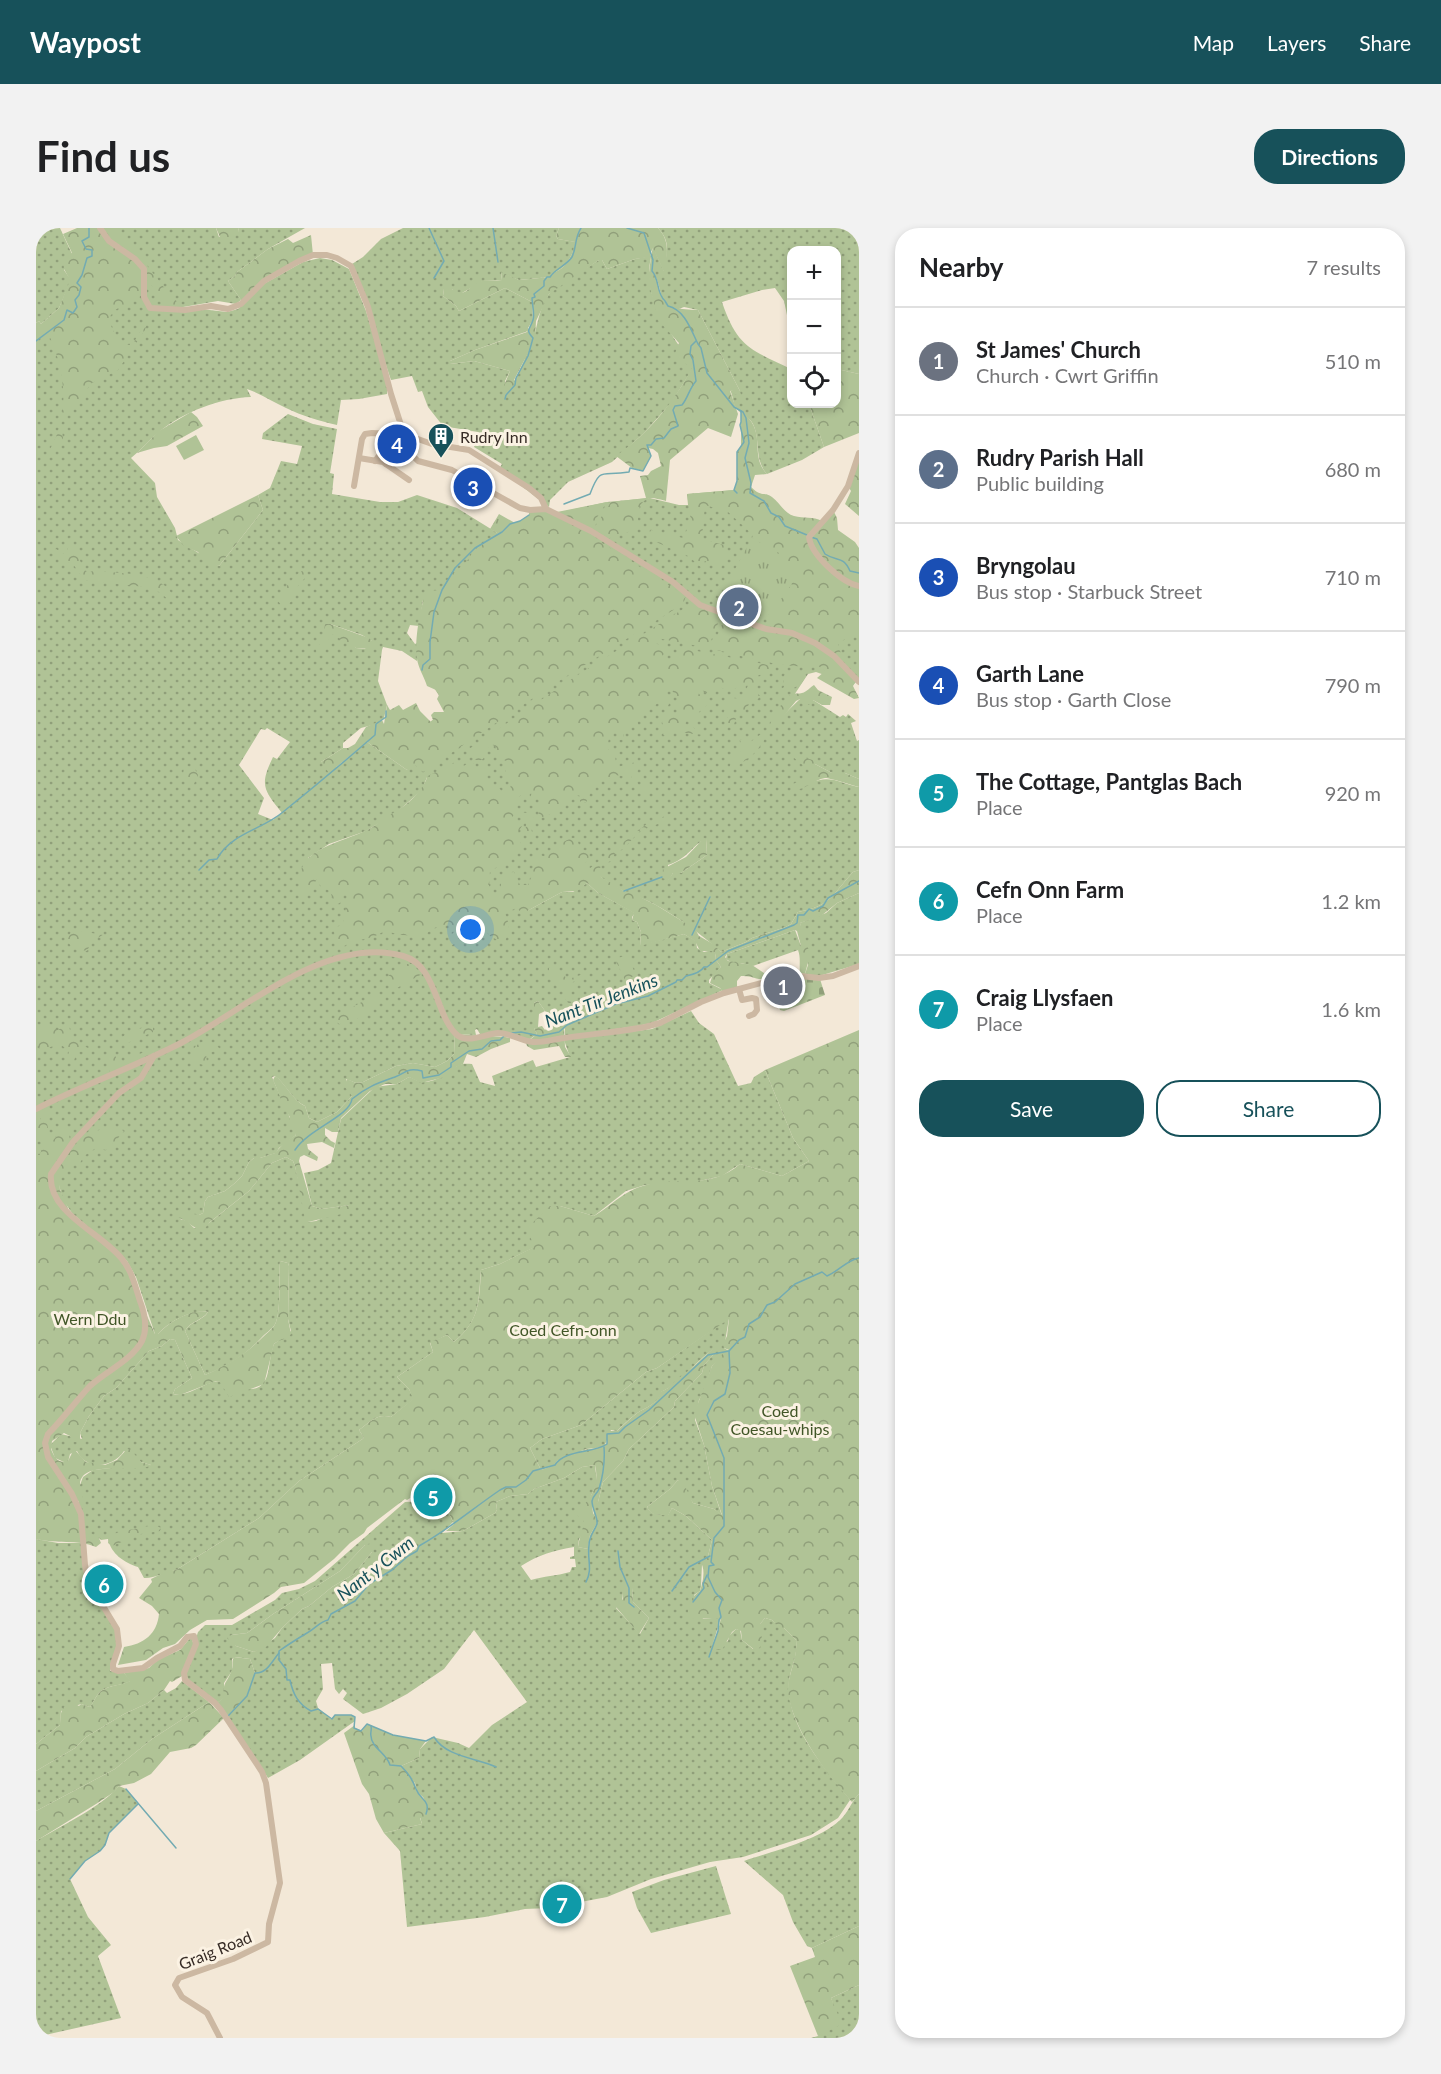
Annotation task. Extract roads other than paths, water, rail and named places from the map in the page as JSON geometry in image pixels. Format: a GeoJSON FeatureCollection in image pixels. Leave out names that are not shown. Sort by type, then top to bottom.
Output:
{"type":"FeatureCollection","features":[{"type":"Feature","properties":{"kind":"street"},"geometry":{"type":"LineString","coordinates":[[100,228],[109,241],[135,259],[144,269],[144,297],[150,308],[185,310],[211,306],[228,309],[241,304],[264,281],[313,255],[337,258],[351,266],[373,322],[391,394],[412,457],[418,461],[452,470],[520,508],[546,509],[591,531],[673,582],[700,605],[766,629],[792,633],[815,643],[834,656],[859,682]]}},
{"type":"Feature","properties":{"kind":"street"},"geometry":{"type":"LineString","coordinates":[[354,486],[362,439],[365,434],[404,434],[432,444],[469,450],[529,488],[541,498],[546,509]]}},
{"type":"Feature","properties":{"kind":"street"},"geometry":{"type":"LineString","coordinates":[[396,434],[396,438],[407,444]]}},
{"type":"Feature","properties":{"kind":"street"},"geometry":{"type":"LineString","coordinates":[[859,453],[848,486],[810,536],[812,549],[820,560],[851,585],[859,586]]}},
{"type":"Feature","properties":{"kind":"street"},"geometry":{"type":"LineString","coordinates":[[359,458],[386,464],[409,480]]}},
{"type":"Feature","properties":{"kind":"street"},"geometry":{"type":"LineString","coordinates":[[36,1108],[154,1056],[202,1031],[292,977],[334,960],[368,953],[395,954],[414,961],[424,973],[454,1033],[458,1036],[466,1039],[503,1033],[529,1042],[638,1029],[660,1023],[709,999],[739,989],[791,975],[814,978],[833,976],[859,966]]}},
{"type":"Feature","properties":{"kind":"street"},"geometry":{"type":"LineString","coordinates":[[739,989],[742,1000],[756,999],[757,1010],[749,1016]]}},
{"type":"Feature","properties":{"kind":"street"},"geometry":{"type":"LineString","coordinates":[[125,1068],[144,1072],[154,1056]]}},
{"type":"Feature","properties":{"kind":"street","name":"Graig Road"},"geometry":{"type":"LineString","coordinates":[[144,1072],[141,1078],[113,1098],[73,1142],[57,1162],[50,1181],[54,1193],[66,1211],[115,1251],[128,1267],[144,1311],[145,1331],[140,1344],[129,1356],[91,1386],[60,1424],[48,1434],[45,1450],[78,1506],[83,1523],[85,1565],[89,1583],[117,1629],[120,1646],[113,1669],[118,1671],[144,1668],[180,1646],[187,1637],[194,1636],[196,1644],[184,1673],[185,1680],[215,1702],[262,1772],[269,1799],[280,1883],[269,1923],[268,1942],[233,1959],[178,1978],[175,1985],[182,1997],[207,2013],[220,2038]]}},
{"type":"Feature","properties":{"kind":"waterway"},"geometry":{"type":"LineString","coordinates":[[36,341],[64,320],[67,310],[73,313],[77,307],[75,300],[81,287],[77,283],[87,258],[92,256],[92,250],[86,249],[82,241],[89,237],[89,228]]}},
{"type":"Feature","properties":{"kind":"waterway"},"geometry":{"type":"LineString","coordinates":[[429,228],[444,261],[434,278]]}},
{"type":"Feature","properties":{"kind":"waterway"},"geometry":{"type":"LineString","coordinates":[[493,228],[498,262]]}},
{"type":"Feature","properties":{"kind":"waterway"},"geometry":{"type":"LineString","coordinates":[[505,399],[515,385],[533,338],[529,331],[534,318],[532,298],[544,286],[547,277],[550,277],[572,257],[581,228]]}},
{"type":"Feature","properties":{"kind":"waterway","name":"Nant Tir Jenkins"},"geometry":{"type":"LineString","coordinates":[[627,228],[644,233],[653,260],[652,271],[662,298],[668,306],[674,308],[687,321],[701,348],[707,373],[734,407],[743,412],[746,418],[749,443],[745,458],[751,483],[750,493],[764,501],[771,513],[779,517],[785,526],[807,535]]}},
{"type":"Feature","properties":{"kind":"waterway"},"geometry":{"type":"LineString","coordinates":[[564,504],[590,494],[597,479],[604,474],[629,472],[630,468],[643,471],[651,456],[647,445],[651,445],[656,439],[664,438],[671,429],[678,426],[673,410],[675,406],[682,405],[696,381],[690,354],[691,346],[696,341]]}},
{"type":"Feature","properties":{"kind":"waterway"},"geometry":{"type":"LineString","coordinates":[[737,493],[734,490],[737,481],[737,452],[744,442],[740,425],[741,411]]}},
{"type":"Feature","properties":{"kind":"waterway"},"geometry":{"type":"LineString","coordinates":[[422,670],[423,665],[430,659],[434,612],[442,590],[455,568],[475,548],[502,532],[510,524],[529,515]]}},
{"type":"Feature","properties":{"kind":"waterway","name":"Nant Tir Jenkins"},"geometry":{"type":"LineString","coordinates":[[811,537],[817,539],[825,554],[845,563],[850,571],[859,573]]}},
{"type":"Feature","properties":{"kind":"waterway"},"geometry":{"type":"LineString","coordinates":[[199,870],[209,860],[217,859],[223,850],[238,837],[283,812],[375,735],[376,724],[386,717],[386,711]]}},
{"type":"Feature","properties":{"kind":"waterway"},"geometry":{"type":"LineString","coordinates":[[624,891],[662,877]]}},
{"type":"Feature","properties":{"kind":"waterway","name":"Nant Tir Jenkins"},"geometry":{"type":"LineString","coordinates":[[512,1033],[521,1032],[540,1036],[559,1032],[567,1025],[616,1004],[648,996],[707,967],[728,951],[794,925],[797,923],[798,915],[804,915],[809,909],[813,911],[823,906],[828,898],[859,881]]}},
{"type":"Feature","properties":{"kind":"waterway"},"geometry":{"type":"LineString","coordinates":[[692,935],[710,897]]}},
{"type":"Feature","properties":{"kind":"waterway","name":"Nant Tir Jenkins"},"geometry":{"type":"LineString","coordinates":[[295,1150],[309,1136],[344,1111],[352,1099],[367,1088],[410,1070],[422,1071],[423,1078],[439,1075],[451,1067],[451,1063],[469,1051],[482,1049],[491,1041],[500,1040],[504,1036]]}},
{"type":"Feature","properties":{"kind":"waterway","name":"Nant y Cwm"},"geometry":{"type":"LineString","coordinates":[[496,1767],[454,1753],[439,1744],[434,1737],[426,1741],[393,1735],[367,1724],[361,1731],[354,1728],[355,1717],[351,1715],[335,1715],[332,1719],[318,1709],[311,1711],[299,1702],[290,1680],[287,1680],[286,1669],[279,1660],[279,1651],[328,1620],[331,1614],[355,1601],[369,1584],[392,1570],[417,1551],[419,1546],[500,1490],[506,1487],[516,1487],[533,1471],[555,1465],[565,1456],[607,1444],[607,1434],[619,1433],[649,1410],[708,1355],[729,1351],[745,1337],[749,1324],[760,1317],[767,1305],[775,1302],[795,1284],[822,1272],[827,1276],[859,1258]]}},
{"type":"Feature","properties":{"kind":"waterway"},"geometry":{"type":"LineString","coordinates":[[709,1657],[721,1617],[719,1608],[722,1600],[715,1592],[708,1577],[709,1566],[714,1565],[711,1562],[714,1538],[724,1526],[724,1458],[707,1415],[714,1401],[725,1394],[730,1373],[729,1351]]}},
{"type":"Feature","properties":{"kind":"waterway"},"geometry":{"type":"LineString","coordinates":[[586,1582],[589,1569],[589,1542],[597,1524],[592,1501],[602,1479],[604,1447]]}},
{"type":"Feature","properties":{"kind":"waterway"},"geometry":{"type":"LineString","coordinates":[[618,1551],[620,1567],[629,1588],[629,1603],[634,1607]]}},
{"type":"Feature","properties":{"kind":"waterway"},"geometry":{"type":"LineString","coordinates":[[672,1591],[689,1567],[710,1556]]}},
{"type":"Feature","properties":{"kind":"waterway"},"geometry":{"type":"LineString","coordinates":[[693,1602],[704,1588],[703,1584],[707,1575]]}},
{"type":"Feature","properties":{"kind":"waterway"},"geometry":{"type":"LineString","coordinates":[[228,1716],[247,1696],[255,1673],[266,1669],[279,1653]]}},
{"type":"Feature","properties":{"kind":"waterway"},"geometry":{"type":"LineString","coordinates":[[371,1726],[374,1744],[390,1765],[401,1766],[408,1774],[426,1803],[426,1814]]}},
{"type":"Feature","properties":{"kind":"waterway"},"geometry":{"type":"LineString","coordinates":[[126,1789],[176,1848]]}},
{"type":"Feature","properties":{"kind":"waterway"},"geometry":{"type":"LineString","coordinates":[[70,1879],[85,1861],[100,1851],[109,1833],[138,1804]]}},
{"type":"Feature","properties":{"kind":"place","name":"Garth Lane"},"geometry":{"type":"Point","coordinates":[397,444]}},
{"type":"Feature","properties":{"kind":"place","name":"Rudry Inn"},"geometry":{"type":"Point","coordinates":[441,459]}},
{"type":"Feature","properties":{"kind":"place","name":"Bryngolau"},"geometry":{"type":"Point","coordinates":[473,487]}},
{"type":"Feature","properties":{"kind":"place","name":"Rudry Parish Hall"},"geometry":{"type":"Point","coordinates":[739,607]}},
{"type":"Feature","properties":{"kind":"place","name":"St James' Church"},"geometry":{"type":"Point","coordinates":[783,986]}},
{"type":"Feature","properties":{"kind":"place","name":"The Cottage, Pantglas Bach"},"geometry":{"type":"Point","coordinates":[433,1497]}},
{"type":"Feature","properties":{"kind":"place","name":"Cefn Onn Farm"},"geometry":{"type":"Point","coordinates":[104,1584]}},
{"type":"Feature","properties":{"kind":"place","name":"Craig Llysfaen"},"geometry":{"type":"Point","coordinates":[562,1904]}},
{"type":"Feature","properties":{"kind":"park label","name":"Wern Ddu"},"geometry":{"type":"Point","coordinates":[90,1318]}},
{"type":"Feature","properties":{"kind":"park label","name":"Coed Cefn-onn"},"geometry":{"type":"Point","coordinates":[563,1329]}},
{"type":"Feature","properties":{"kind":"park label","name":"Coed Coesau-whips"},"geometry":{"type":"Point","coordinates":[780,1419]}}]}
